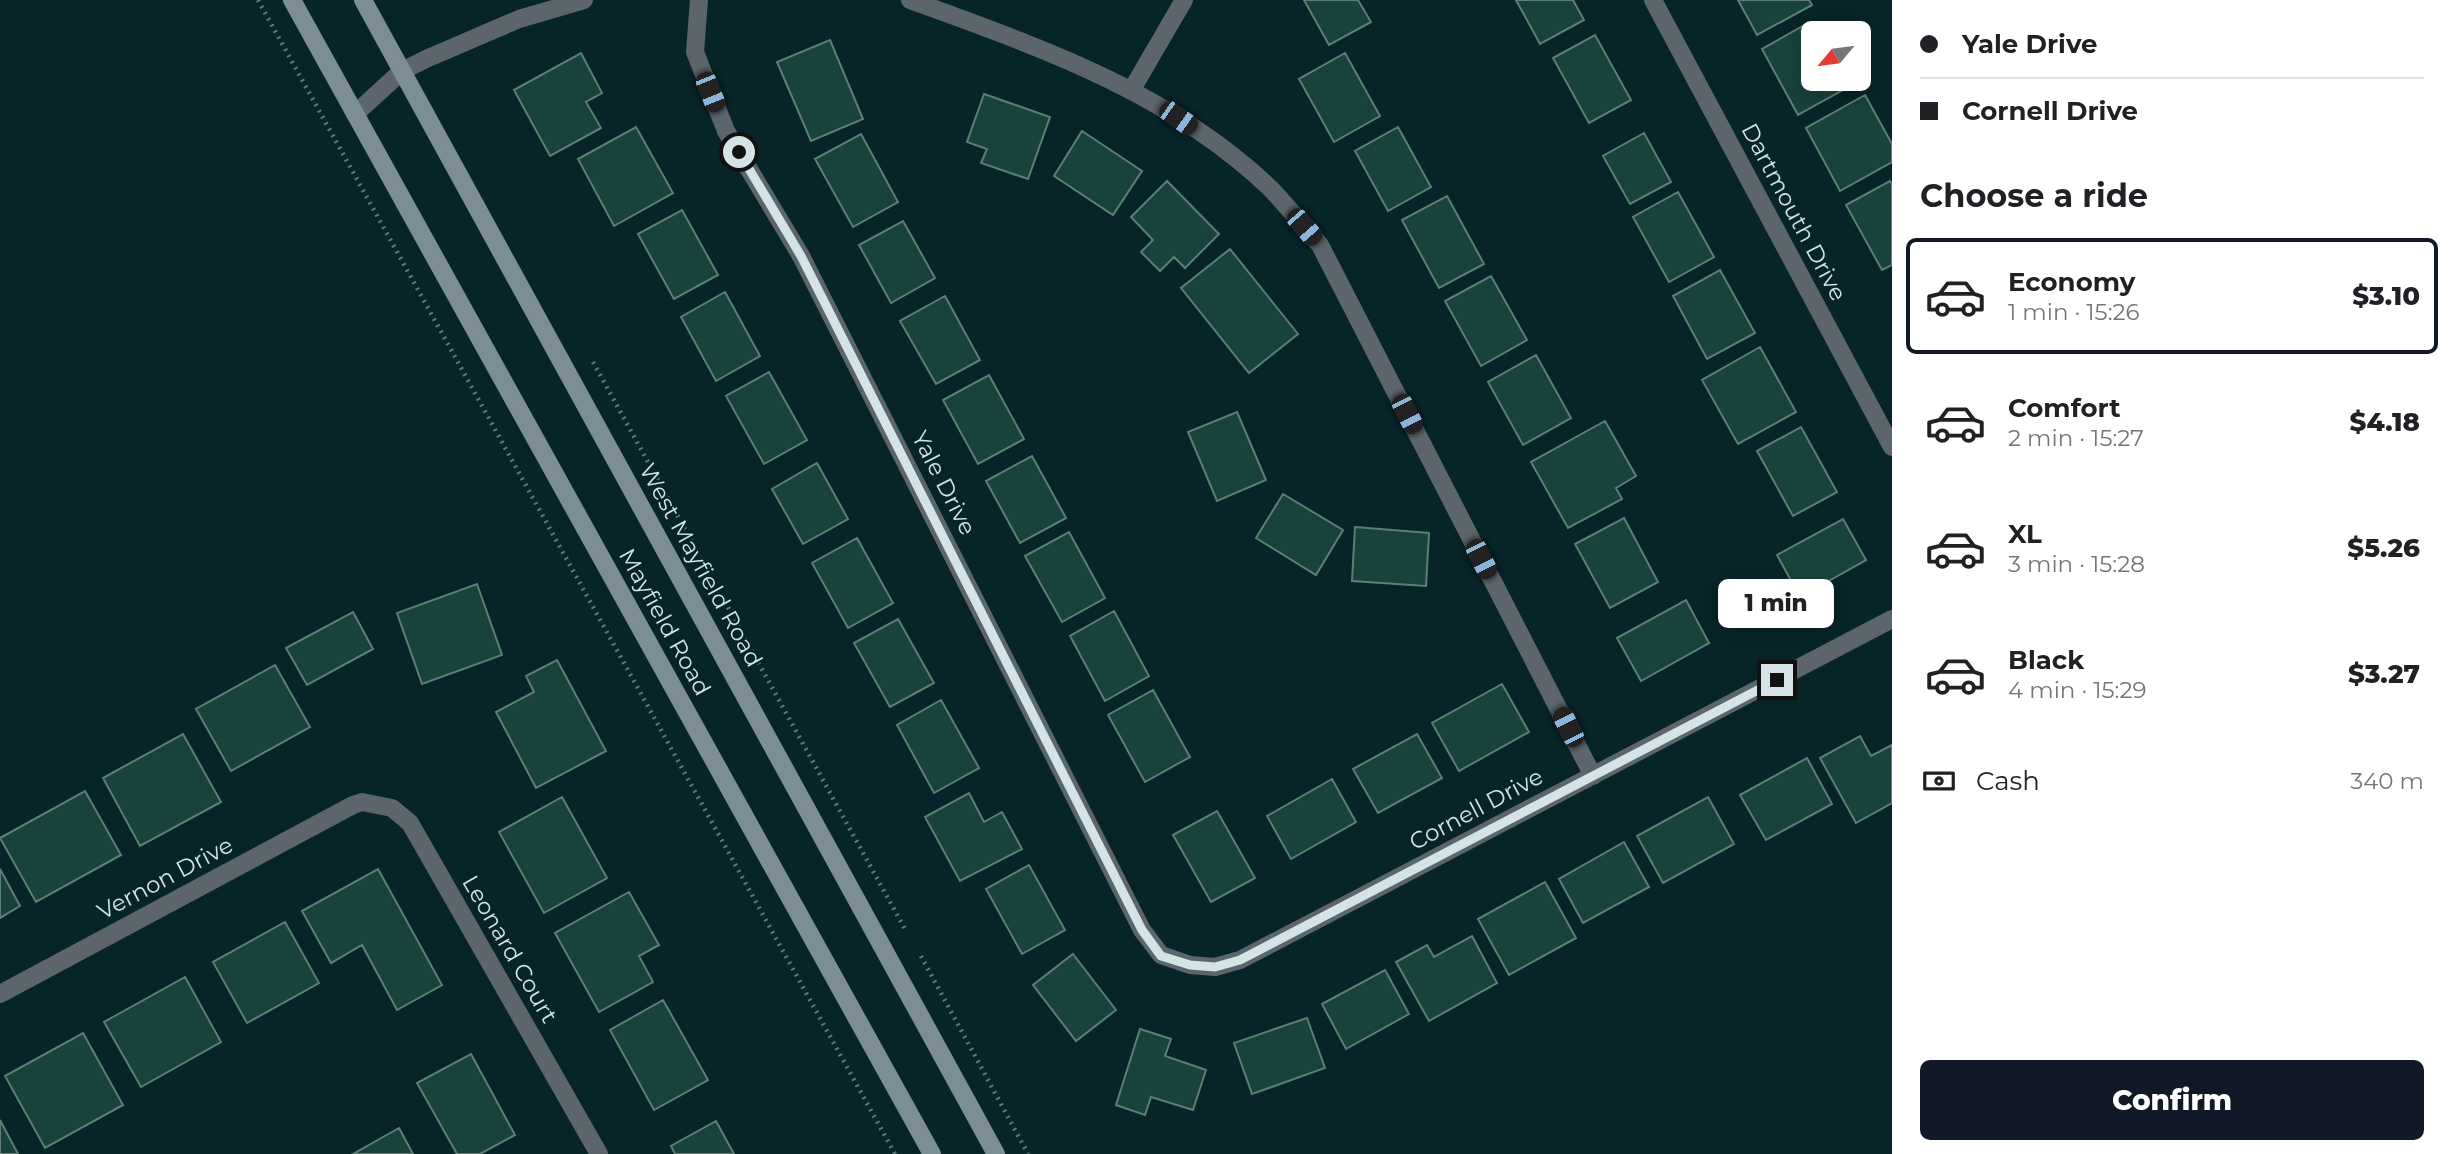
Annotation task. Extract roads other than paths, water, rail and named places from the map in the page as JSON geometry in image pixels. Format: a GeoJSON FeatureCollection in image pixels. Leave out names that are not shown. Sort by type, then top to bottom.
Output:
{"type":"FeatureCollection","features":[{"type":"Feature","properties":{"kind":"main road"},"geometry":{"type":"LineString","coordinates":[[292,0],[355,114]]}},
{"type":"Feature","properties":{"kind":"main road","name":"West Mayfield Road"},"geometry":{"type":"LineString","coordinates":[[363,0],[996,1154]]}},
{"type":"Feature","properties":{"kind":"main road","name":"Mayfield Road"},"geometry":{"type":"LineString","coordinates":[[355,114],[932,1154]]}},
{"type":"Feature","properties":{"kind":"street"},"geometry":{"type":"LineString","coordinates":[[355,114],[402,71],[519,19],[584,0]]}},
{"type":"Feature","properties":{"kind":"street","name":"Yale Drive"},"geometry":{"type":"LineString","coordinates":[[699,0],[695,52],[726,131],[801,256],[1142,930],[1161,956],[1190,965]]}},
{"type":"Feature","properties":{"kind":"street"},"geometry":{"type":"LineString","coordinates":[[910,0],[1054,53],[1161,106],[1213,142],[1271,190],[1320,246],[1593,776]]}},
{"type":"Feature","properties":{"kind":"street"},"geometry":{"type":"LineString","coordinates":[[1131,91],[1184,0]]}},
{"type":"Feature","properties":{"kind":"street","name":"Dartmouth Drive"},"geometry":{"type":"LineString","coordinates":[[1653,0],[1892,447]]}},
{"type":"Feature","properties":{"kind":"street","name":"Cornell Drive"},"geometry":{"type":"LineString","coordinates":[[1190,965],[1215,967],[1240,960],[1892,620]]}},
{"type":"Feature","properties":{"kind":"street","name":"Leonard Court"},"geometry":{"type":"LineString","coordinates":[[353,805],[362,802],[392,808],[410,823],[598,1154]]}},
{"type":"Feature","properties":{"kind":"street","name":"Vernon Drive"},"geometry":{"type":"LineString","coordinates":[[0,994],[353,805]]}}]}
